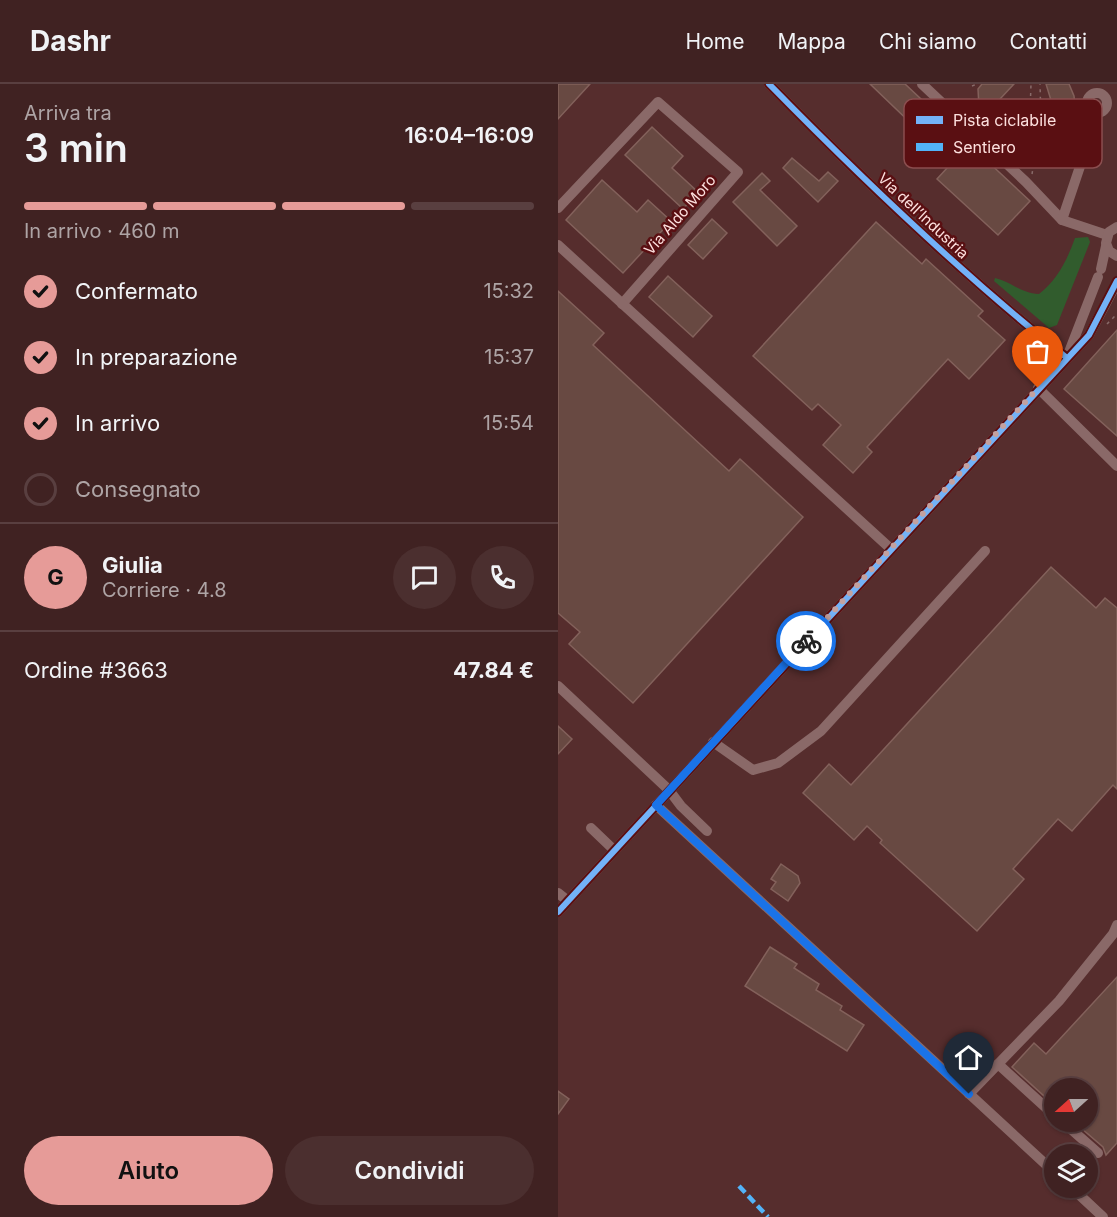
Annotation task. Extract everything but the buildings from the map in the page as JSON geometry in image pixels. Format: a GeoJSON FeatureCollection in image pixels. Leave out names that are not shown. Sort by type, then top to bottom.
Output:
{"type":"FeatureCollection","features":[{"type":"Feature","properties":{"kind":"street","name":"Via dell’Industria"},"geometry":{"type":"LineString","coordinates":[[769,84],[866,180],[1010,313],[1067,358]]}},
{"type":"Feature","properties":{"kind":"street"},"geometry":{"type":"LineString","coordinates":[[922,84],[938,99]]}},
{"type":"Feature","properties":{"kind":"street"},"geometry":{"type":"LineString","coordinates":[[1095,89],[1103,95],[1107,102],[1102,111]]}},
{"type":"Feature","properties":{"kind":"street","name":"Via Aldo Moro"},"geometry":{"type":"LineString","coordinates":[[558,208],[658,102],[738,172],[622,304]]}},
{"type":"Feature","properties":{"kind":"street"},"geometry":{"type":"LineString","coordinates":[[1011,168],[1062,220],[1113,232]]}},
{"type":"Feature","properties":{"kind":"street"},"geometry":{"type":"LineString","coordinates":[[1062,220],[1079,168]]}},
{"type":"Feature","properties":{"kind":"street"},"geometry":{"type":"LineString","coordinates":[[1067,358],[1113,232]]}},
{"type":"Feature","properties":{"kind":"street"},"geometry":{"type":"LineString","coordinates":[[1113,232],[1117,256]]}},
{"type":"Feature","properties":{"kind":"street"},"geometry":{"type":"LineString","coordinates":[[558,245],[891,549]]}},
{"type":"Feature","properties":{"kind":"street"},"geometry":{"type":"LineString","coordinates":[[558,912],[1089,335],[1115,286]]}},
{"type":"Feature","properties":{"kind":"street"},"geometry":{"type":"LineString","coordinates":[[1038,388],[1117,466]]}},
{"type":"Feature","properties":{"kind":"street"},"geometry":{"type":"LineString","coordinates":[[713,742],[753,770],[778,763],[821,731],[985,551]]}},
{"type":"Feature","properties":{"kind":"street"},"geometry":{"type":"LineString","coordinates":[[558,686],[669,790],[681,806],[707,831]]}},
{"type":"Feature","properties":{"kind":"street"},"geometry":{"type":"LineString","coordinates":[[656,805],[1044,1163]]}},
{"type":"Feature","properties":{"kind":"street"},"geometry":{"type":"LineString","coordinates":[[591,828],[614,850]]}},
{"type":"Feature","properties":{"kind":"street"},"geometry":{"type":"LineString","coordinates":[[558,893],[568,901]]}},
{"type":"Feature","properties":{"kind":"street"},"geometry":{"type":"LineString","coordinates":[[969,1094],[1059,1001],[1113,934],[1117,925]]}},
{"type":"Feature","properties":{"kind":"street"},"geometry":{"type":"LineString","coordinates":[[998,1064],[1044,1105]]}},
{"type":"Feature","properties":{"kind":"street"},"geometry":{"type":"LineString","coordinates":[[1074,1132],[1088,1144]]}},
{"type":"Feature","properties":{"kind":"street"},"geometry":{"type":"LineString","coordinates":[[1083,1198],[1103,1217]]}},
{"type":"Feature","properties":{"kind":"path"},"geometry":{"type":"LineString","coordinates":[[972,86],[977,84]]}},
{"type":"Feature","properties":{"kind":"path"},"geometry":{"type":"LineString","coordinates":[[1030,99],[1031,84]]}},
{"type":"Feature","properties":{"kind":"path"},"geometry":{"type":"LineString","coordinates":[[1040,84],[1040,99]]}},
{"type":"Feature","properties":{"kind":"path"},"geometry":{"type":"LineString","coordinates":[[1026,182],[1033,168]]}},
{"type":"Feature","properties":{"kind":"green space"},"geometry":{"type":"Polygon","coordinates":[[[1088,237],[1090,242],[1057,325],[1049,328],[994,281],[995,278],[1027,292],[1039,294],[1052,282],[1061,269],[1075,238],[1088,237]]]}},
{"type":"Feature","properties":{"kind":"marked path"},"geometry":{"type":"LineString","coordinates":[[739,1186],[768,1217]]}},
{"type":"Feature","properties":{"kind":"cycle path"},"geometry":{"type":"LineString","coordinates":[[769,84],[914,226],[1067,358]]}},
{"type":"Feature","properties":{"kind":"cycle path"},"geometry":{"type":"LineString","coordinates":[[558,912],[1089,335],[1117,281]]}},
{"type":"Feature","properties":{"kind":"way so far"},"geometry":{"type":"LineString","coordinates":[[806,641],[1038,388]]}},
{"type":"Feature","properties":{"kind":"route"},"geometry":{"type":"LineString","coordinates":[[806,641],[656,805],[969,1094]]}}]}
